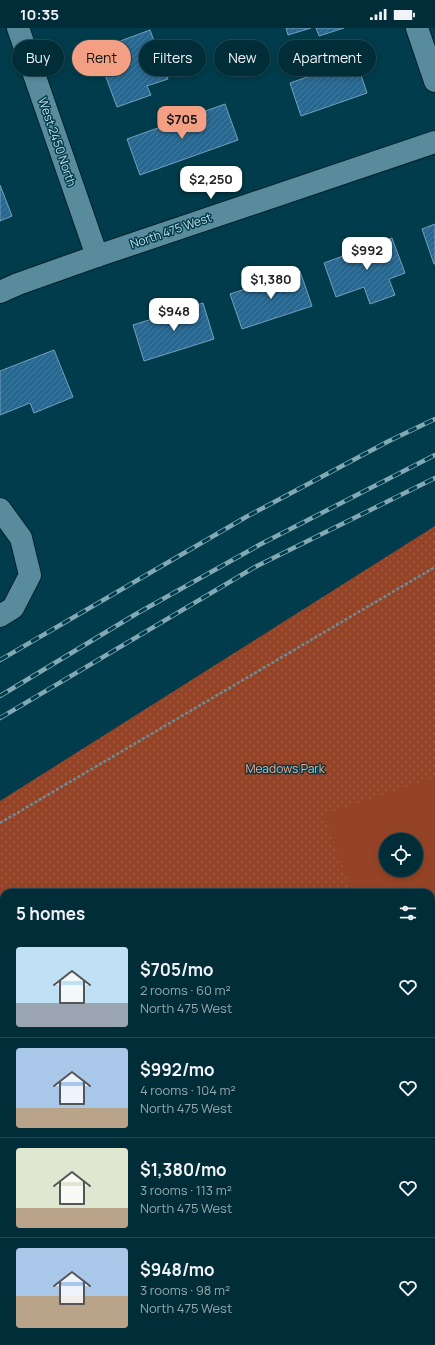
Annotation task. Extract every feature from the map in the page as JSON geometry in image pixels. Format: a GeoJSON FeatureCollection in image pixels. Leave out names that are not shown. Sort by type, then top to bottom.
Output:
{"type":"FeatureCollection","features":[{"type":"Feature","properties":{"kind":"street","name":"West 2450 North"},"geometry":{"type":"LineString","coordinates":[[18,28],[97,256]]}},
{"type":"Feature","properties":{"kind":"street"},"geometry":{"type":"LineString","coordinates":[[417,28],[435,81]]}},
{"type":"Feature","properties":{"kind":"street","name":"North 475 West"},"geometry":{"type":"LineString","coordinates":[[0,292],[18,284],[97,256],[435,142]]}},
{"type":"Feature","properties":{"kind":"street"},"geometry":{"type":"LineString","coordinates":[[0,509],[21,538],[30,575],[13,608],[0,616]]}},
{"type":"Feature","properties":{"kind":"path"},"geometry":{"type":"LineString","coordinates":[[0,823],[435,567]]}},
{"type":"Feature","properties":{"kind":"green space","name":"Meadows Park"},"geometry":{"type":"Polygon","coordinates":[[[435,526],[435,889],[0,889],[0,801],[435,526]]]}},
{"type":"Feature","properties":{"kind":"green space"},"geometry":{"type":"Polygon","coordinates":[[[435,777],[435,889],[351,889],[324,815],[435,777]]]}},
{"type":"Feature","properties":{"kind":"building"},"geometry":{"type":"Polygon","coordinates":[[[286,28],[311,28],[288,35],[286,28]]]}},
{"type":"Feature","properties":{"kind":"building"},"geometry":{"type":"Polygon","coordinates":[[[316,28],[344,28],[319,36],[316,28]]]}},
{"type":"Feature","properties":{"kind":"building"},"geometry":{"type":"Polygon","coordinates":[[[150,30],[154,40],[139,40],[139,76],[167,76],[168,79],[147,86],[151,95],[117,107],[106,76],[131,76],[131,40],[123,40],[150,30]]]}},
{"type":"Feature","properties":{"kind":"building"},"geometry":{"type":"Polygon","coordinates":[[[310,76],[361,76],[367,93],[301,116],[290,83],[310,76]]]}},
{"type":"Feature","properties":{"kind":"building"},"geometry":{"type":"Polygon","coordinates":[[[225,104],[238,140],[140,175],[127,139],[225,104]]]}},
{"type":"Feature","properties":{"kind":"building"},"geometry":{"type":"Polygon","coordinates":[[[0,185],[12,216],[0,221],[0,185]]]}},
{"type":"Feature","properties":{"kind":"building"},"geometry":{"type":"Polygon","coordinates":[[[435,224],[435,264],[434,264],[422,229],[435,224]]]}},
{"type":"Feature","properties":{"kind":"building"},"geometry":{"type":"Polygon","coordinates":[[[392,238],[405,273],[389,279],[395,295],[370,304],[364,287],[336,297],[324,263],[392,238]]]}},
{"type":"Feature","properties":{"kind":"building"},"geometry":{"type":"Polygon","coordinates":[[[300,271],[312,306],[242,329],[230,294],[300,271]]]}},
{"type":"Feature","properties":{"kind":"building"},"geometry":{"type":"Polygon","coordinates":[[[203,303],[214,339],[144,361],[133,325],[203,303]]]}},
{"type":"Feature","properties":{"kind":"building"},"geometry":{"type":"Polygon","coordinates":[[[54,350],[73,397],[34,413],[30,403],[0,415],[0,371],[54,350]]]}},
{"type":"Feature","properties":{"kind":"railway"},"geometry":{"type":"LineString","coordinates":[[0,660],[246,517],[389,441],[435,419]]}},
{"type":"Feature","properties":{"kind":"railway"},"geometry":{"type":"LineString","coordinates":[[0,696],[136,614],[261,544],[435,455]]}},
{"type":"Feature","properties":{"kind":"railway"},"geometry":{"type":"LineString","coordinates":[[0,718],[255,567],[435,478]]}}]}
